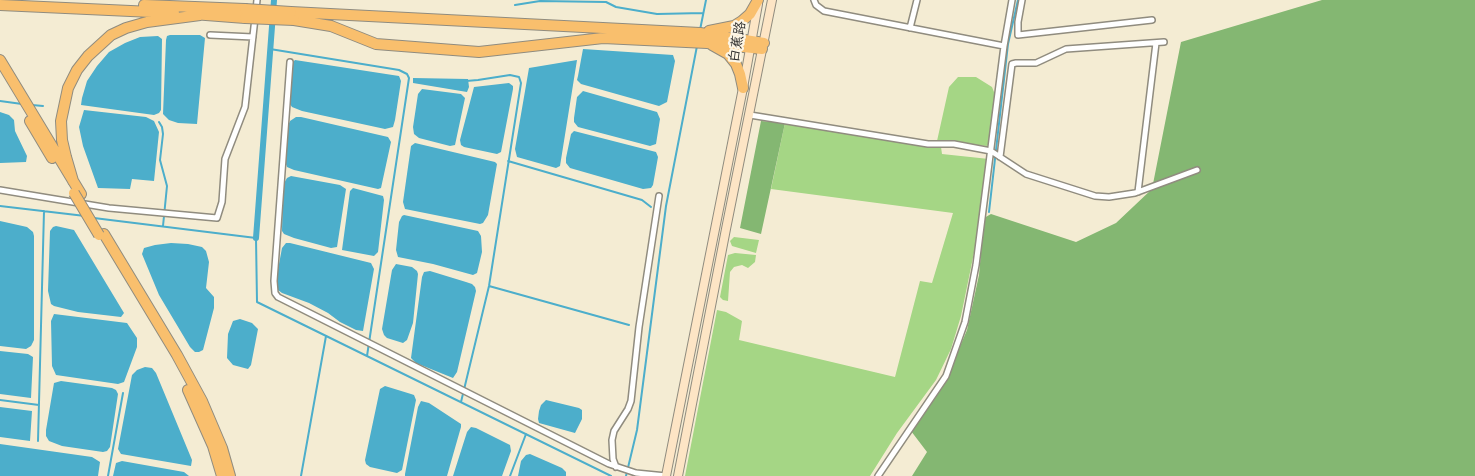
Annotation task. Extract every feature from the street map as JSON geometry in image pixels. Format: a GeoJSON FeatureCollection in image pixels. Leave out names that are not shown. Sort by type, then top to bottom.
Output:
{"type":"FeatureCollection","features":[{"type":"Feature","properties":{"kind":"highway"},"geometry":{"type":"LineString","coordinates":[[33,0],[183,6]]}},
{"type":"Feature","properties":{"kind":"highway"},"geometry":{"type":"LineString","coordinates":[[153,0],[245,14]]}},
{"type":"Feature","properties":{"kind":"highway"},"geometry":{"type":"LineString","coordinates":[[700,33],[734,26],[750,14],[758,0]]}},
{"type":"Feature","properties":{"kind":"highway"},"geometry":{"type":"LineString","coordinates":[[0,5],[200,15],[245,14],[700,33],[763,46]]}},
{"type":"Feature","properties":{"kind":"highway"},"geometry":{"type":"LineString","coordinates":[[77,194],[64,148],[61,121],[68,88],[77,70],[88,56],[112,35],[126,28],[147,22],[200,15]]}},
{"type":"Feature","properties":{"kind":"highway"},"geometry":{"type":"LineString","coordinates":[[293,16],[331,26],[376,44],[479,52],[603,38],[751,43]]}},
{"type":"Feature","properties":{"kind":"highway"},"geometry":{"type":"LineString","coordinates":[[707,43],[728,54],[736,64],[743,88]]}},
{"type":"Feature","properties":{"kind":"highway"},"geometry":{"type":"LineString","coordinates":[[0,60],[44,139],[177,355],[202,401],[222,448],[230,476]]}},
{"type":"Feature","properties":{"kind":"highway"},"geometry":{"type":"LineString","coordinates":[[0,71],[73,181]]}},
{"type":"Feature","properties":{"kind":"highway"},"geometry":{"type":"LineString","coordinates":[[102,234],[193,399],[213,446],[220,476]]}},
{"type":"Feature","properties":{"kind":"main road","name":"白蕉路"},"geometry":{"type":"LineString","coordinates":[[666,476],[743,88],[758,0]]}},
{"type":"Feature","properties":{"kind":"main road"},"geometry":{"type":"LineString","coordinates":[[678,476],[772,0]]}},
{"type":"Feature","properties":{"kind":"street"},"geometry":{"type":"LineString","coordinates":[[0,190],[109,208],[217,218],[222,202],[225,159],[245,107],[256,0]]}},
{"type":"Feature","properties":{"kind":"street"},"geometry":{"type":"LineString","coordinates":[[814,0],[816,5],[824,11],[1004,46]]}},
{"type":"Feature","properties":{"kind":"street"},"geometry":{"type":"LineString","coordinates":[[910,28],[917,0]]}},
{"type":"Feature","properties":{"kind":"street"},"geometry":{"type":"LineString","coordinates":[[878,476],[946,376],[965,322],[976,266],[1004,46],[1012,0]]}},
{"type":"Feature","properties":{"kind":"street"},"geometry":{"type":"LineString","coordinates":[[1022,0],[1018,34],[1152,20]]}},
{"type":"Feature","properties":{"kind":"street"},"geometry":{"type":"LineString","coordinates":[[210,34],[253,37]]}},
{"type":"Feature","properties":{"kind":"street"},"geometry":{"type":"LineString","coordinates":[[1000,157],[1012,64],[1016,62],[1036,63],[1066,49],[1164,42]]}},
{"type":"Feature","properties":{"kind":"street"},"geometry":{"type":"LineString","coordinates":[[1138,192],[1156,43]]}},
{"type":"Feature","properties":{"kind":"street"},"geometry":{"type":"LineString","coordinates":[[290,62],[274,281],[275,293],[278,297],[616,467],[636,473],[666,476]]}},
{"type":"Feature","properties":{"kind":"street"},"geometry":{"type":"LineString","coordinates":[[750,115],[928,144],[954,144],[991,151],[1026,174],[1090,195],[1109,197],[1138,192],[1197,170]]}},
{"type":"Feature","properties":{"kind":"street"},"geometry":{"type":"LineString","coordinates":[[616,467],[613,459],[612,440],[614,431],[632,401],[639,327],[659,196]]}},
{"type":"Feature","properties":{"kind":"green space"},"geometry":{"type":"Polygon","coordinates":[[[1322,0],[1475,0],[1475,476],[912,476],[927,452],[911,431],[944,384],[967,330],[979,275],[984,218],[991,214],[1076,242],[1116,223],[1152,189],[1181,42],[1322,0]]]}},
{"type":"Feature","properties":{"kind":"green space"},"geometry":{"type":"Polygon","coordinates":[[[958,77],[976,77],[992,87],[996,97],[989,144],[987,146],[937,141],[949,87],[958,77]]]}},
{"type":"Feature","properties":{"kind":"green space"},"geometry":{"type":"Polygon","coordinates":[[[761,121],[785,123],[761,234],[740,228],[761,121]]]}},
{"type":"Feature","properties":{"kind":"green space"},"geometry":{"type":"Polygon","coordinates":[[[785,123],[941,147],[942,154],[989,159],[977,238],[961,316],[951,349],[936,380],[897,433],[870,476],[685,476],[717,310],[726,312],[742,321],[739,340],[895,377],[920,281],[932,283],[953,213],[771,189],[785,123]]]}},
{"type":"Feature","properties":{"kind":"green space"},"geometry":{"type":"Polygon","coordinates":[[[734,237],[759,240],[756,253],[732,246],[730,241],[734,237]]]}},
{"type":"Feature","properties":{"kind":"green space"},"geometry":{"type":"Polygon","coordinates":[[[735,253],[756,255],[755,262],[748,268],[742,265],[734,267],[730,272],[728,301],[723,300],[720,297],[728,255],[735,253]]]}},
{"type":"Feature","properties":{"kind":"water"},"geometry":{"type":"Polygon","coordinates":[[[200,35],[205,38],[197,124],[178,123],[169,120],[163,114],[166,40],[167,36],[200,35]]]}},
{"type":"Feature","properties":{"kind":"water"},"geometry":{"type":"Polygon","coordinates":[[[158,36],[162,39],[161,110],[159,113],[154,115],[81,105],[87,81],[109,52],[140,37],[158,36]]]}},
{"type":"Feature","properties":{"kind":"water"},"geometry":{"type":"Polygon","coordinates":[[[583,49],[673,55],[675,61],[667,102],[659,106],[581,84],[577,80],[583,49]]]}},
{"type":"Feature","properties":{"kind":"water"},"geometry":{"type":"Polygon","coordinates":[[[295,60],[399,76],[401,81],[393,127],[385,129],[302,111],[292,107],[290,104],[290,69],[295,60]]]}},
{"type":"Feature","properties":{"kind":"water"},"geometry":{"type":"Polygon","coordinates":[[[577,60],[560,166],[556,168],[517,157],[515,149],[529,68],[577,60]]]}},
{"type":"Feature","properties":{"kind":"water"},"geometry":{"type":"Polygon","coordinates":[[[413,78],[468,79],[469,87],[467,92],[413,83],[413,78]]]}},
{"type":"Feature","properties":{"kind":"water"},"geometry":{"type":"Polygon","coordinates":[[[509,83],[513,86],[513,89],[501,152],[497,154],[461,145],[460,140],[474,87],[509,83]]]}},
{"type":"Feature","properties":{"kind":"water"},"geometry":{"type":"Polygon","coordinates":[[[422,89],[461,94],[465,98],[455,145],[450,146],[419,138],[414,134],[413,127],[418,94],[422,89]]]}},
{"type":"Feature","properties":{"kind":"water"},"geometry":{"type":"Polygon","coordinates":[[[583,91],[657,112],[660,119],[656,144],[650,146],[578,127],[574,122],[574,118],[577,97],[583,91]]]}},
{"type":"Feature","properties":{"kind":"water"},"geometry":{"type":"Polygon","coordinates":[[[84,110],[146,117],[154,121],[159,132],[154,181],[132,179],[130,189],[98,188],[83,146],[79,127],[84,110]]]}},
{"type":"Feature","properties":{"kind":"water"},"geometry":{"type":"Polygon","coordinates":[[[0,112],[9,115],[14,120],[15,131],[27,156],[26,162],[0,163],[0,112]]]}},
{"type":"Feature","properties":{"kind":"water"},"geometry":{"type":"Polygon","coordinates":[[[296,117],[388,137],[391,142],[381,188],[378,189],[287,167],[285,161],[288,126],[290,121],[296,117]]]}},
{"type":"Feature","properties":{"kind":"water"},"geometry":{"type":"Polygon","coordinates":[[[574,131],[656,152],[658,157],[651,188],[643,189],[570,168],[566,163],[566,158],[571,134],[574,131]]]}},
{"type":"Feature","properties":{"kind":"water"},"geometry":{"type":"Polygon","coordinates":[[[415,143],[497,164],[488,215],[483,223],[480,224],[405,209],[403,202],[411,146],[415,143]]]}},
{"type":"Feature","properties":{"kind":"water"},"geometry":{"type":"Polygon","coordinates":[[[291,176],[340,185],[346,189],[337,247],[331,248],[294,238],[284,234],[282,231],[283,185],[287,178],[291,176]]]}},
{"type":"Feature","properties":{"kind":"water"},"geometry":{"type":"Polygon","coordinates":[[[353,188],[383,196],[378,252],[374,256],[342,250],[350,191],[353,188]]]}},
{"type":"Feature","properties":{"kind":"water"},"geometry":{"type":"Polygon","coordinates":[[[404,215],[478,231],[481,236],[482,252],[477,273],[473,275],[398,257],[396,250],[399,222],[404,215]]]}},
{"type":"Feature","properties":{"kind":"water"},"geometry":{"type":"Polygon","coordinates":[[[0,221],[27,227],[33,232],[34,236],[34,340],[31,346],[26,349],[0,346],[0,221]]]}},
{"type":"Feature","properties":{"kind":"water"},"geometry":{"type":"Polygon","coordinates":[[[56,226],[74,230],[124,313],[121,317],[78,312],[51,304],[48,291],[50,231],[56,226]]]}},
{"type":"Feature","properties":{"kind":"water"},"geometry":{"type":"Polygon","coordinates":[[[171,243],[202,247],[206,251],[209,262],[206,288],[214,297],[214,308],[203,350],[199,352],[195,352],[190,347],[159,295],[142,254],[144,248],[171,243]]]}},
{"type":"Feature","properties":{"kind":"water"},"geometry":{"type":"Polygon","coordinates":[[[286,243],[371,263],[374,269],[363,331],[356,330],[309,303],[278,290],[276,280],[282,248],[286,243]]]}},
{"type":"Feature","properties":{"kind":"water"},"geometry":{"type":"Polygon","coordinates":[[[396,264],[412,267],[418,274],[413,323],[407,340],[403,343],[387,338],[382,329],[392,270],[396,264]]]}},
{"type":"Feature","properties":{"kind":"water"},"geometry":{"type":"Polygon","coordinates":[[[430,271],[472,284],[476,291],[457,372],[453,378],[416,363],[411,358],[422,277],[424,272],[430,271]]]}},
{"type":"Feature","properties":{"kind":"water"},"geometry":{"type":"Polygon","coordinates":[[[54,314],[127,323],[137,338],[137,347],[124,382],[118,384],[56,375],[52,366],[51,321],[54,314]]]}},
{"type":"Feature","properties":{"kind":"water"},"geometry":{"type":"Polygon","coordinates":[[[240,319],[252,323],[258,329],[251,365],[248,369],[233,365],[227,358],[228,334],[233,321],[240,319]]]}},
{"type":"Feature","properties":{"kind":"water"},"geometry":{"type":"Polygon","coordinates":[[[0,351],[28,354],[33,357],[31,398],[0,394],[0,351]]]}},
{"type":"Feature","properties":{"kind":"water"},"geometry":{"type":"Polygon","coordinates":[[[145,367],[152,368],[156,373],[192,460],[191,466],[121,454],[118,449],[132,375],[137,370],[145,367]]]}},
{"type":"Feature","properties":{"kind":"water"},"geometry":{"type":"Polygon","coordinates":[[[61,381],[116,390],[118,394],[110,447],[107,451],[62,446],[49,441],[46,436],[46,430],[54,383],[61,381]]]}},
{"type":"Feature","properties":{"kind":"water"},"geometry":{"type":"Polygon","coordinates":[[[385,386],[414,395],[416,400],[402,470],[397,473],[370,467],[366,464],[365,460],[380,389],[385,386]]]}},
{"type":"Feature","properties":{"kind":"water"},"geometry":{"type":"Polygon","coordinates":[[[546,400],[582,410],[582,419],[575,433],[539,423],[539,411],[541,405],[546,400]]]}},
{"type":"Feature","properties":{"kind":"water"},"geometry":{"type":"Polygon","coordinates":[[[421,401],[429,403],[461,424],[447,476],[405,476],[418,407],[421,401]]]}},
{"type":"Feature","properties":{"kind":"water"},"geometry":{"type":"Polygon","coordinates":[[[0,407],[32,411],[30,441],[0,437],[0,407]]]}},
{"type":"Feature","properties":{"kind":"water"},"geometry":{"type":"Polygon","coordinates":[[[471,427],[510,445],[511,451],[502,476],[453,476],[467,432],[471,427]]]}},
{"type":"Feature","properties":{"kind":"water"},"geometry":{"type":"Polygon","coordinates":[[[0,444],[92,457],[100,462],[98,476],[0,476],[0,444]]]}},
{"type":"Feature","properties":{"kind":"water"},"geometry":{"type":"Polygon","coordinates":[[[530,454],[562,468],[566,472],[566,476],[518,476],[521,461],[526,455],[530,454]]]}},
{"type":"Feature","properties":{"kind":"water"},"geometry":{"type":"Polygon","coordinates":[[[122,461],[184,472],[189,476],[113,476],[116,463],[122,461]]]}},
{"type":"Feature","properties":{"kind":"waterway"},"geometry":{"type":"LineString","coordinates":[[256,238],[274,0]]}},
{"type":"Feature","properties":{"kind":"waterway"},"geometry":{"type":"LineString","coordinates":[[700,30],[706,0]]}},
{"type":"Feature","properties":{"kind":"waterway"},"geometry":{"type":"LineString","coordinates":[[989,212],[1008,44],[1018,0]]}},
{"type":"Feature","properties":{"kind":"waterway"},"geometry":{"type":"LineString","coordinates":[[515,5],[540,1],[606,2],[616,7],[657,14],[703,13]]}},
{"type":"Feature","properties":{"kind":"waterway"},"geometry":{"type":"LineString","coordinates":[[626,476],[637,430],[666,206],[697,46]]}},
{"type":"Feature","properties":{"kind":"waterway"},"geometry":{"type":"LineString","coordinates":[[270,49],[399,70],[407,74],[409,78],[367,356]]}},
{"type":"Feature","properties":{"kind":"waterway"},"geometry":{"type":"LineString","coordinates":[[461,402],[489,286],[521,83],[519,77],[510,75],[466,81]]}},
{"type":"Feature","properties":{"kind":"waterway"},"geometry":{"type":"LineString","coordinates":[[0,101],[22,104]]}},
{"type":"Feature","properties":{"kind":"waterway"},"geometry":{"type":"LineString","coordinates":[[32,105],[43,106]]}},
{"type":"Feature","properties":{"kind":"waterway"},"geometry":{"type":"LineString","coordinates":[[159,122],[163,134],[160,160],[167,186],[163,226]]}},
{"type":"Feature","properties":{"kind":"waterway"},"geometry":{"type":"LineString","coordinates":[[508,161],[642,200],[651,207]]}},
{"type":"Feature","properties":{"kind":"waterway"},"geometry":{"type":"LineString","coordinates":[[0,206],[85,216]]}},
{"type":"Feature","properties":{"kind":"waterway"},"geometry":{"type":"LineString","coordinates":[[38,441],[44,211]]}},
{"type":"Feature","properties":{"kind":"waterway"},"geometry":{"type":"LineString","coordinates":[[94,218],[256,238],[257,302],[611,476]]}},
{"type":"Feature","properties":{"kind":"waterway"},"geometry":{"type":"LineString","coordinates":[[489,286],[629,325]]}},
{"type":"Feature","properties":{"kind":"waterway"},"geometry":{"type":"LineString","coordinates":[[301,476],[326,336]]}},
{"type":"Feature","properties":{"kind":"waterway"},"geometry":{"type":"LineString","coordinates":[[108,476],[123,393]]}},
{"type":"Feature","properties":{"kind":"waterway"},"geometry":{"type":"LineString","coordinates":[[0,400],[39,405]]}},
{"type":"Feature","properties":{"kind":"waterway"},"geometry":{"type":"LineString","coordinates":[[510,476],[526,434]]}}]}
